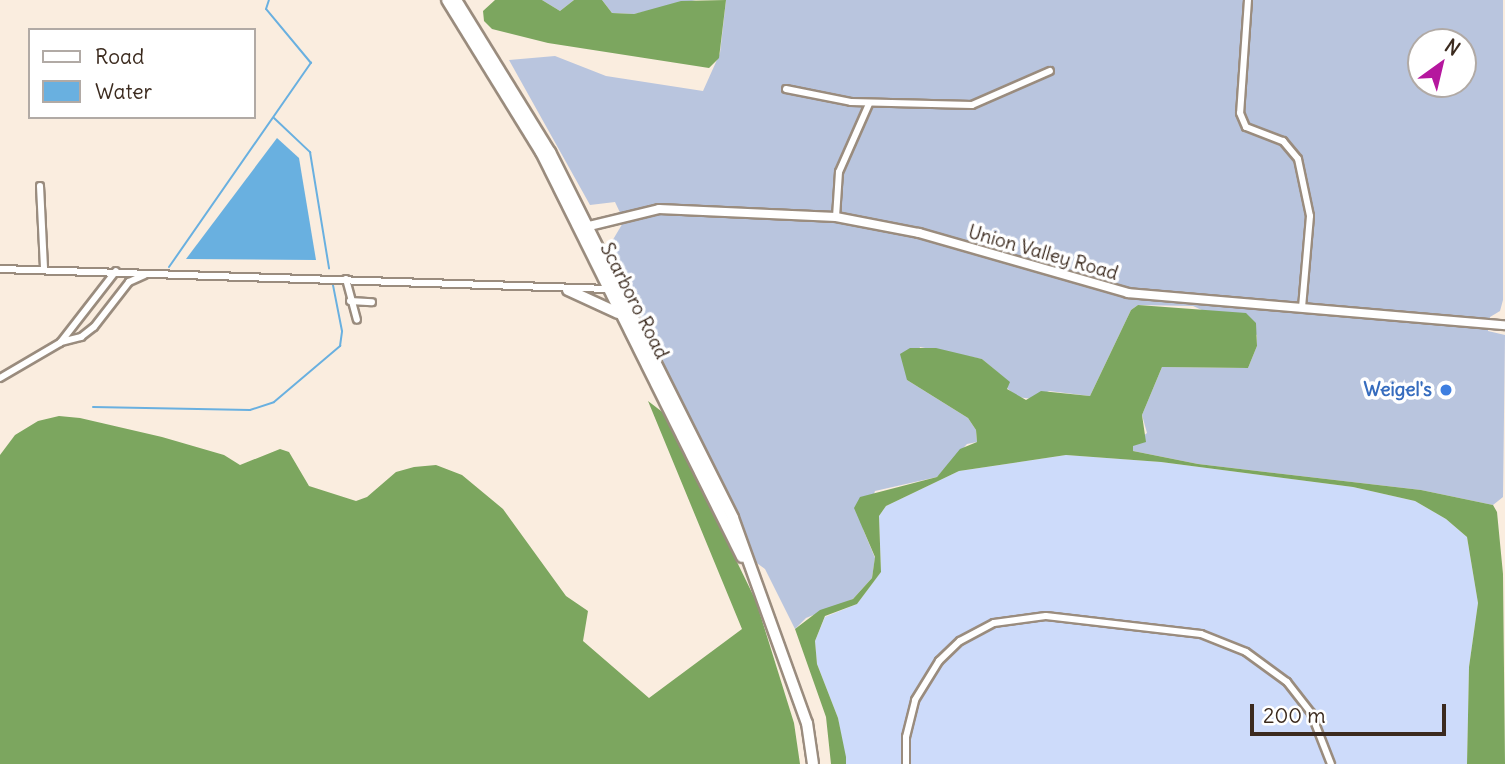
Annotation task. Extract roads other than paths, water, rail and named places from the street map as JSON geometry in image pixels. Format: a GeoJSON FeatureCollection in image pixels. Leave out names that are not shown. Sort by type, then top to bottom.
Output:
{"type":"FeatureCollection","features":[{"type":"Feature","properties":{"kind":"main road","name":"Scarboro Road"},"geometry":{"type":"LineString","coordinates":[[454,1],[517,109],[733,518],[807,723],[813,764]]}},
{"type":"Feature","properties":{"kind":"main road","name":"Scarboro Road"},"geometry":{"type":"LineString","coordinates":[[611,289],[621,315],[774,628]]}},
{"type":"Feature","properties":{"kind":"main road"},"geometry":{"type":"LineString","coordinates":[[568,290],[601,301],[621,315]]}},
{"type":"Feature","properties":{"kind":"street"},"geometry":{"type":"LineString","coordinates":[[1248,0],[1240,113],[1246,127],[1283,141],[1298,159],[1310,216],[1302,307]]}},
{"type":"Feature","properties":{"kind":"street"},"geometry":{"type":"LineString","coordinates":[[786,89],[869,104],[972,105],[1050,71]]}},
{"type":"Feature","properties":{"kind":"street"},"geometry":{"type":"LineString","coordinates":[[836,217],[839,172],[869,104]]}},
{"type":"Feature","properties":{"kind":"street"},"geometry":{"type":"LineString","coordinates":[[40,186],[44,269]]}},
{"type":"Feature","properties":{"kind":"street","name":"Union Valley Road"},"geometry":{"type":"LineString","coordinates":[[581,228],[659,209],[836,217],[919,233],[1108,290],[1505,325]]}},
{"type":"Feature","properties":{"kind":"street"},"geometry":{"type":"LineString","coordinates":[[0,269],[346,279],[568,290],[611,289]]}},
{"type":"Feature","properties":{"kind":"street"},"geometry":{"type":"LineString","coordinates":[[60,343],[116,271]]}},
{"type":"Feature","properties":{"kind":"street"},"geometry":{"type":"LineString","coordinates":[[0,378],[60,343],[81,337],[94,327],[129,282],[147,274]]}},
{"type":"Feature","properties":{"kind":"street"},"geometry":{"type":"LineString","coordinates":[[346,279],[357,320]]}},
{"type":"Feature","properties":{"kind":"street"},"geometry":{"type":"LineString","coordinates":[[350,301],[372,302]]}},
{"type":"Feature","properties":{"kind":"street"},"geometry":{"type":"LineString","coordinates":[[906,764],[906,737],[915,700],[939,661],[960,642],[994,624],[1046,616],[1201,635],[1246,652],[1287,682],[1311,713],[1331,764]]}},
{"type":"Feature","properties":{"kind":"water"},"geometry":{"type":"Polygon","coordinates":[[[277,138],[299,158],[316,260],[186,259],[277,138]]]}},
{"type":"Feature","properties":{"kind":"waterway"},"geometry":{"type":"LineString","coordinates":[[169,267],[311,63],[266,9],[269,0]]}},
{"type":"Feature","properties":{"kind":"waterway"},"geometry":{"type":"LineString","coordinates":[[274,118],[310,152],[329,268]]}},
{"type":"Feature","properties":{"kind":"waterway"},"geometry":{"type":"LineString","coordinates":[[93,407],[250,410],[274,402],[340,346],[342,331],[333,285]]}},
{"type":"Feature","properties":{"kind":"place","name":"Weigel's"},"geometry":{"type":"Point","coordinates":[1446,390]}}]}
